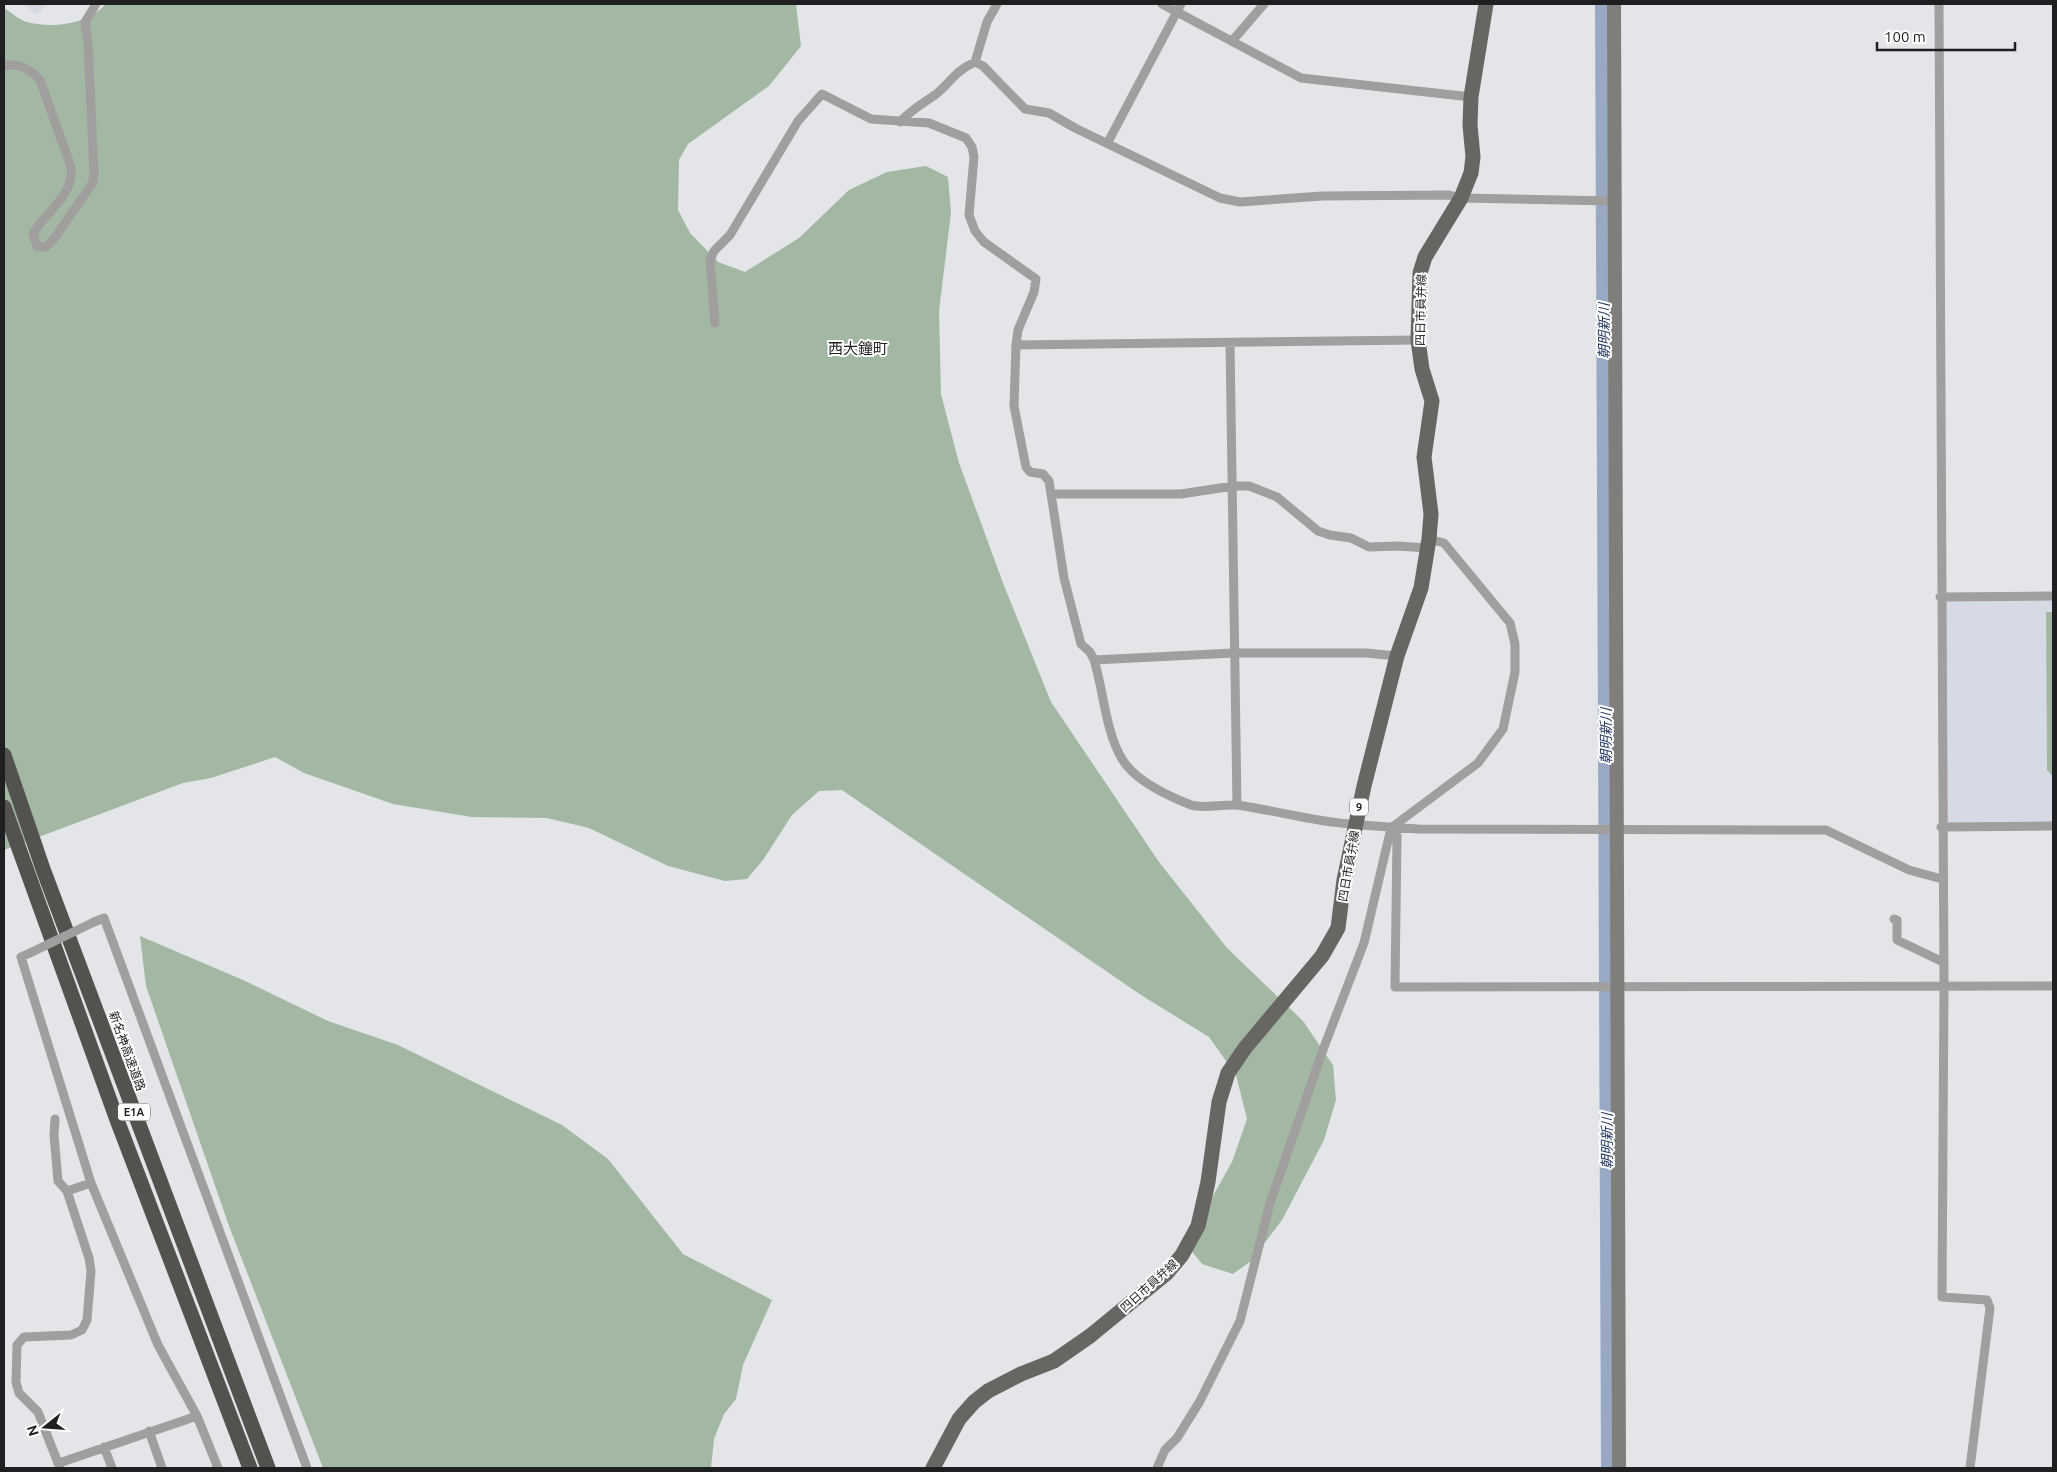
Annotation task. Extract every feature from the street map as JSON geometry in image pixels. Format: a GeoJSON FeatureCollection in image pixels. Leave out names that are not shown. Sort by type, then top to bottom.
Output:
{"type":"FeatureCollection","features":[{"type":"Feature","properties":{"kind":"highway","name":"新名神高速道路"},"geometry":{"type":"LineString","coordinates":[[4,755],[50,887],[268,1468]]}},
{"type":"Feature","properties":{"kind":"highway","name":"E1A"},"geometry":{"type":"LineString","coordinates":[[4,807],[117,1120],[250,1468]]}},
{"type":"Feature","properties":{"kind":"main road","name":"四日市員弁線"},"geometry":{"type":"LineString","coordinates":[[933,1468],[959,1419],[974,1402],[1013,1378],[1054,1361],[1090,1336],[1167,1273],[1182,1255],[1198,1226],[1208,1182],[1219,1102],[1228,1073],[1245,1048],[1322,956],[1338,928],[1344,880],[1364,786],[1397,656],[1421,588],[1431,514],[1424,457],[1432,400],[1422,369],[1418,340],[1420,273],[1425,257],[1461,198],[1470,173],[1473,157],[1470,125],[1471,97],[1486,4]]}},
{"type":"Feature","properties":{"kind":"street"},"geometry":{"type":"LineString","coordinates":[[4,66],[18,64],[33,72],[40,80],[71,167],[72,176],[66,193],[33,234],[37,246],[46,247],[54,239],[93,182],[88,43],[85,22],[96,4]]}},
{"type":"Feature","properties":{"kind":"street"},"geometry":{"type":"LineString","coordinates":[[904,122],[916,106],[936,94],[957,71],[974,62],[987,22],[997,4]]}},
{"type":"Feature","properties":{"kind":"street"},"geometry":{"type":"LineString","coordinates":[[1162,4],[1180,8],[1301,78],[1471,97]]}},
{"type":"Feature","properties":{"kind":"street"},"geometry":{"type":"LineString","coordinates":[[1233,40],[1264,4]]}},
{"type":"Feature","properties":{"kind":"street"},"geometry":{"type":"LineString","coordinates":[[1614,4],[1607,201],[1617,358],[1611,986],[1619,1468]]}},
{"type":"Feature","properties":{"kind":"street"},"geometry":{"type":"LineString","coordinates":[[1939,4],[1941,827],[1944,986],[1942,1297],[1987,1300],[1990,1308],[1970,1468]]}},
{"type":"Feature","properties":{"kind":"street"},"geometry":{"type":"LineString","coordinates":[[1108,142],[1180,8]]}},
{"type":"Feature","properties":{"kind":"street"},"geometry":{"type":"LineString","coordinates":[[974,62],[983,66],[1025,109],[1049,113],[1075,128],[1108,142],[1220,198],[1240,202],[1322,196],[1449,196],[1461,198],[1607,201]]}},
{"type":"Feature","properties":{"kind":"street"},"geometry":{"type":"LineString","coordinates":[[715,323],[710,261],[714,251],[730,235],[798,121],[822,94],[871,119],[929,122],[966,138],[972,147],[974,157],[969,216],[975,231],[984,242],[1036,279],[1034,292],[1018,330],[1014,406],[1026,467],[1030,472],[1043,474],[1049,481],[1053,494],[1064,578],[1081,644],[1090,652],[1094,660],[1114,742],[1123,760],[1132,772],[1152,785],[1191,805],[1199,807],[1212,804],[1237,806],[1319,822],[1347,824],[1364,786]]}},
{"type":"Feature","properties":{"kind":"street"},"geometry":{"type":"LineString","coordinates":[[1016,345],[1418,340]]}},
{"type":"Feature","properties":{"kind":"street"},"geometry":{"type":"LineString","coordinates":[[1230,343],[1233,486],[1233,653],[1237,806]]}},
{"type":"Feature","properties":{"kind":"street"},"geometry":{"type":"LineString","coordinates":[[1053,494],[1181,494],[1233,486],[1249,486],[1278,497],[1318,531],[1351,538],[1369,547],[1444,543],[1510,623],[1515,644],[1515,672],[1504,729],[1478,763],[1391,828],[1364,943],[1324,1047],[1270,1202],[1240,1321],[1200,1401],[1177,1438],[1165,1450],[1157,1468]]}},
{"type":"Feature","properties":{"kind":"street"},"geometry":{"type":"LineString","coordinates":[[1940,596],[2053,596]]}},
{"type":"Feature","properties":{"kind":"street"},"geometry":{"type":"LineString","coordinates":[[1094,660],[1233,653],[1366,652],[1397,656]]}},
{"type":"Feature","properties":{"kind":"street"},"geometry":{"type":"LineString","coordinates":[[1361,825],[1391,828],[1826,830],[1909,870],[1942,879]]}},
{"type":"Feature","properties":{"kind":"street"},"geometry":{"type":"LineString","coordinates":[[1941,827],[2053,826]]}},
{"type":"Feature","properties":{"kind":"street"},"geometry":{"type":"LineString","coordinates":[[1391,828],[1397,836],[1395,987],[2053,986]]}},
{"type":"Feature","properties":{"kind":"street"},"geometry":{"type":"LineString","coordinates":[[218,1468],[197,1416],[158,1345],[91,1183],[21,957],[104,918],[307,1468]]}},
{"type":"Feature","properties":{"kind":"street"},"geometry":{"type":"LineString","coordinates":[[1894,919],[1897,920],[1898,924],[1897,940],[1943,962]]}},
{"type":"Feature","properties":{"kind":"street"},"geometry":{"type":"LineString","coordinates":[[55,1119],[54,1135],[58,1181],[67,1191],[90,1258],[91,1271],[87,1320],[82,1330],[71,1335],[24,1337],[17,1345],[16,1382],[19,1393],[38,1412],[60,1466],[104,1447],[197,1416]]}},
{"type":"Feature","properties":{"kind":"street"},"geometry":{"type":"LineString","coordinates":[[67,1191],[91,1183]]}},
{"type":"Feature","properties":{"kind":"street"},"geometry":{"type":"LineString","coordinates":[[149,1431],[162,1468]]}},
{"type":"Feature","properties":{"kind":"street"},"geometry":{"type":"LineString","coordinates":[[104,1447],[112,1468]]}},
{"type":"Feature","properties":{"kind":"shaded area"},"geometry":{"type":"Polygon","coordinates":[[[24,4],[47,4],[37,15],[24,4]]]}},
{"type":"Feature","properties":{"kind":"shaded area"},"geometry":{"type":"Polygon","coordinates":[[[1946,599],[2053,600],[2053,824],[1946,824],[1946,599]]]}},
{"type":"Feature","properties":{"kind":"green space"},"geometry":{"type":"Polygon","coordinates":[[[106,4],[796,4],[801,46],[769,86],[688,144],[679,160],[678,210],[690,233],[718,262],[745,272],[799,238],[849,190],[887,172],[926,166],[948,177],[951,213],[939,311],[941,394],[959,463],[1003,583],[1051,702],[1159,862],[1227,948],[1303,1021],[1333,1065],[1336,1100],[1324,1140],[1282,1220],[1251,1261],[1233,1274],[1202,1264],[1186,1244],[1232,1162],[1247,1119],[1236,1075],[1209,1037],[1141,995],[842,790],[819,791],[792,815],[763,860],[747,879],[725,881],[668,866],[589,828],[547,818],[472,817],[393,804],[304,773],[275,757],[211,778],[183,783],[4,850],[4,8],[27,22],[59,25],[90,16],[106,4]]]}},
{"type":"Feature","properties":{"kind":"green space"},"geometry":{"type":"Polygon","coordinates":[[[2046,612],[2053,612],[2053,777],[2047,770],[2046,612]]]}},
{"type":"Feature","properties":{"kind":"green space"},"geometry":{"type":"Polygon","coordinates":[[[140,936],[243,980],[328,1021],[398,1045],[562,1125],[608,1159],[683,1254],[772,1300],[743,1365],[736,1399],[724,1414],[714,1439],[711,1468],[323,1468],[229,1226],[146,986],[140,936]]]}},
{"type":"Feature","properties":{"kind":"waterway","name":"朝明新川"},"geometry":{"type":"LineString","coordinates":[[1603,4],[1609,1468]]}},
{"type":"Feature","properties":{"kind":"district","name":"西大鐘町"},"geometry":{"type":"Point","coordinates":[858,349]}}]}
